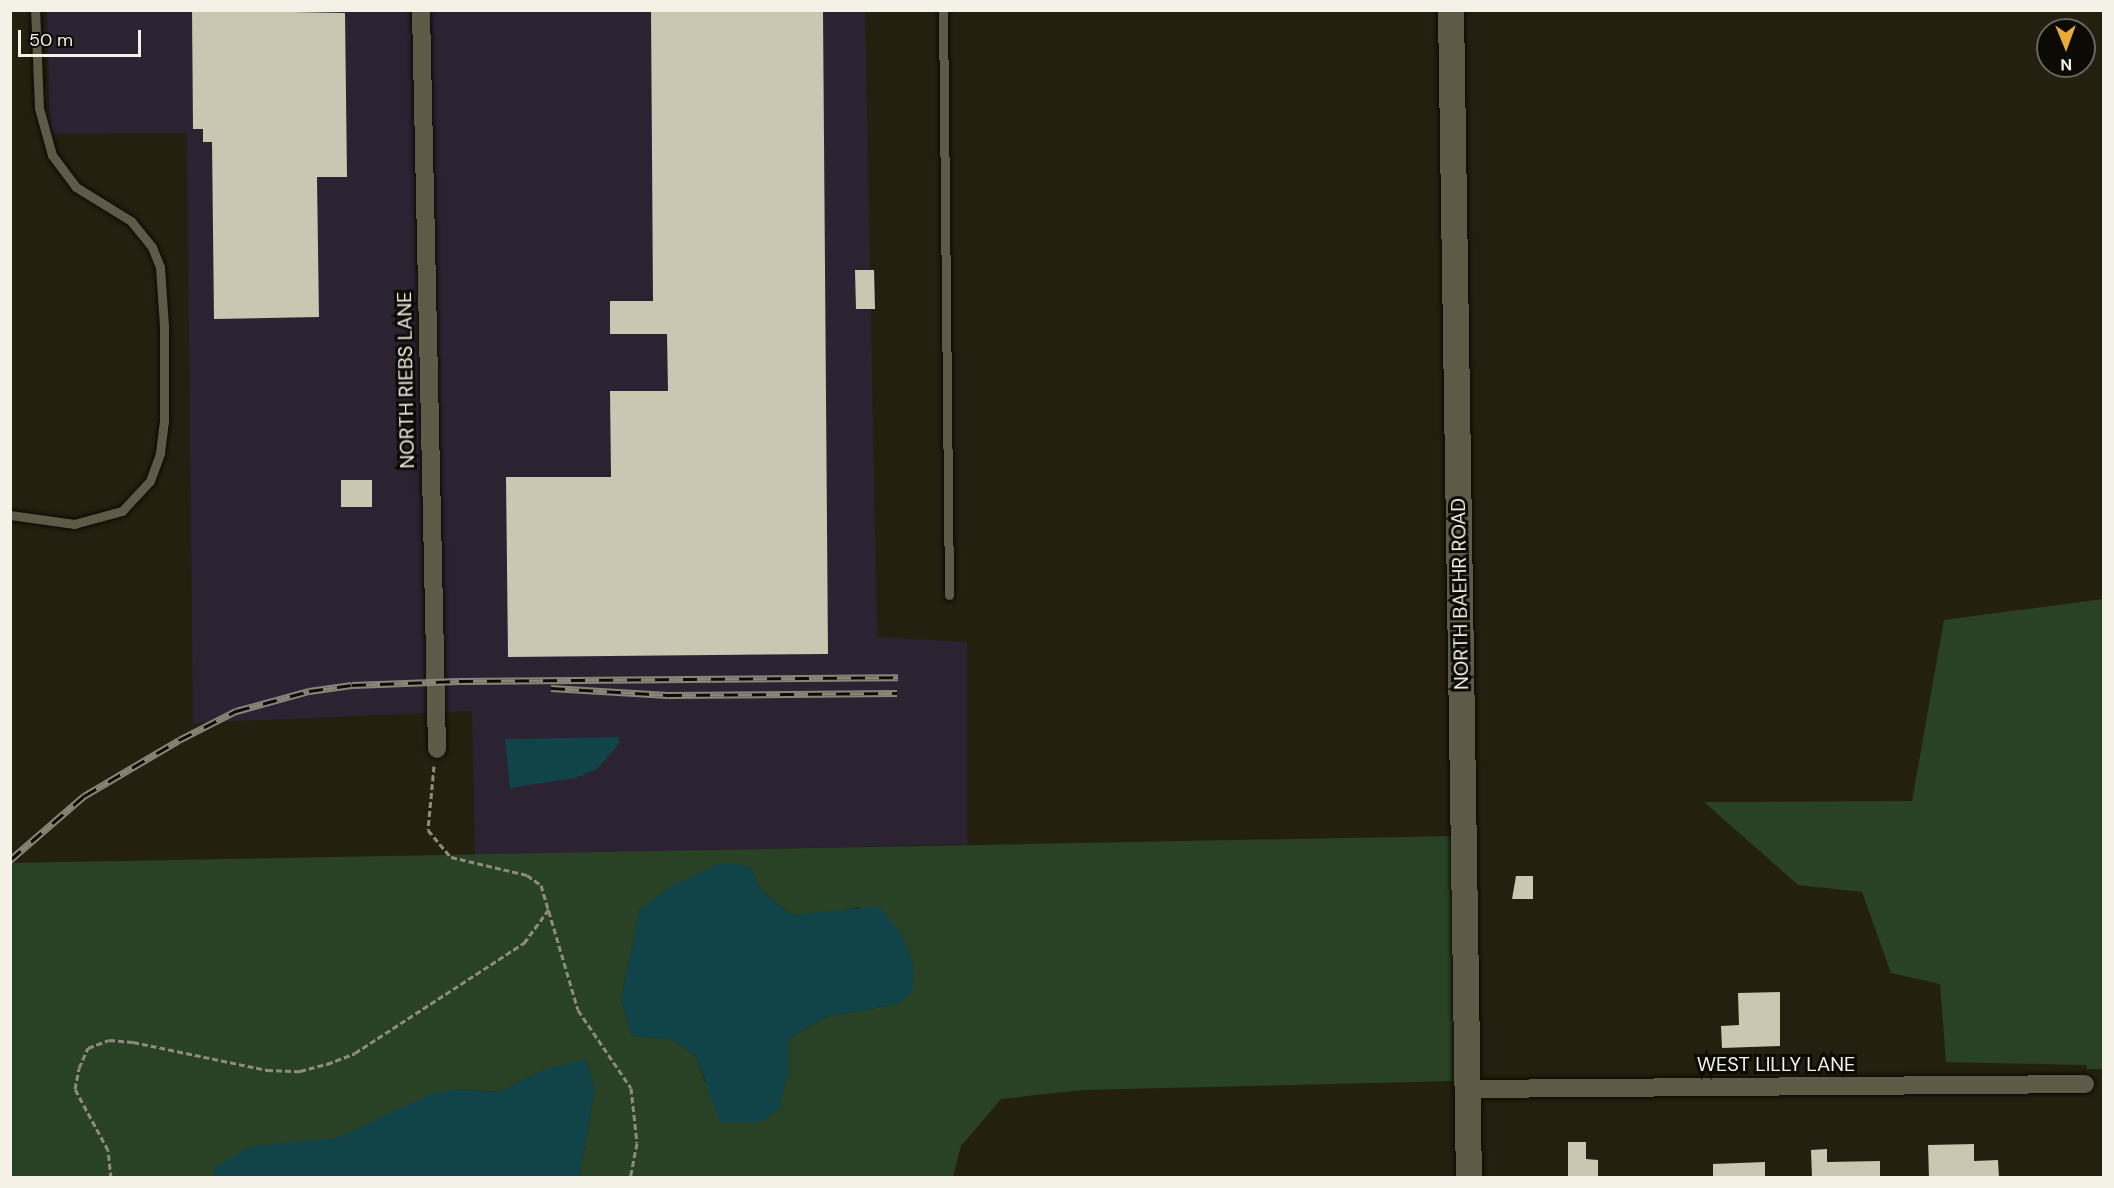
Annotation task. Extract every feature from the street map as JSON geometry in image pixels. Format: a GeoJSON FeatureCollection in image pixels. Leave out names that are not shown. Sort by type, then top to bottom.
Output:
{"type":"FeatureCollection","features":[{"type":"Feature","properties":{"kind":"street","name":"NORTH RIEBS LANE"},"geometry":{"type":"LineString","coordinates":[[421,10],[436,750]]}},
{"type":"Feature","properties":{"kind":"street","name":"NORTH BAEHR ROAD"},"geometry":{"type":"LineString","coordinates":[[1451,10],[1469,1178]]}},
{"type":"Feature","properties":{"kind":"street","name":"WEST LILLY LANE"},"geometry":{"type":"LineString","coordinates":[[1468,1089],[2085,1084]]}},
{"type":"Feature","properties":{"kind":"lane"},"geometry":{"type":"LineString","coordinates":[[10,515],[74,524],[122,511],[150,482],[160,453],[164,422],[164,326],[160,267],[152,248],[131,221],[76,187],[52,155],[39,108],[35,10]]}},
{"type":"Feature","properties":{"kind":"lane"},"geometry":{"type":"LineString","coordinates":[[943,10],[949,595]]}},
{"type":"Feature","properties":{"kind":"path"},"geometry":{"type":"LineString","coordinates":[[436,750],[428,830],[451,857],[527,875],[542,885],[578,1010],[631,1088],[638,1143],[630,1178]]}},
{"type":"Feature","properties":{"kind":"path"},"geometry":{"type":"LineString","coordinates":[[111,1178],[108,1150],[75,1089],[79,1068],[88,1048],[109,1040],[133,1042],[267,1070],[300,1071],[327,1064],[354,1053],[524,944],[549,909]]}},
{"type":"Feature","properties":{"kind":"shaded area"},"geometry":{"type":"Polygon","coordinates":[[[47,11],[865,11],[877,637],[967,642],[967,844],[475,856],[472,711],[193,723],[187,133],[50,134],[47,11]]]}},
{"type":"Feature","properties":{"kind":"green space"},"geometry":{"type":"Polygon","coordinates":[[[2103,599],[2103,1069],[2087,1069],[2086,1065],[1946,1062],[1940,984],[1891,973],[1862,892],[1798,885],[1704,802],[1912,801],[1944,620],[2103,599]]]}},
{"type":"Feature","properties":{"kind":"green space"},"geometry":{"type":"Polygon","coordinates":[[[1452,836],[1455,1081],[1083,1090],[1001,1099],[961,1146],[953,1177],[579,1177],[595,1090],[586,1060],[545,1069],[498,1092],[459,1089],[337,1138],[215,1167],[213,1177],[11,1177],[10,863],[1452,836]],[[750,866],[640,909],[621,999],[632,1036],[672,1039],[696,1056],[705,1083],[788,1073],[788,1039],[825,1017],[898,1004],[859,907],[823,914],[792,915],[761,891],[750,866]]]}},
{"type":"Feature","properties":{"kind":"water"},"geometry":{"type":"Polygon","coordinates":[[[619,737],[618,745],[597,769],[575,778],[510,788],[505,739],[619,737]]]}},
{"type":"Feature","properties":{"kind":"water"},"geometry":{"type":"Polygon","coordinates":[[[721,863],[750,866],[761,891],[792,915],[879,906],[900,932],[914,966],[913,990],[898,1004],[825,1017],[788,1039],[788,1073],[779,1109],[760,1122],[720,1122],[696,1056],[672,1039],[632,1036],[621,999],[640,909],[671,886],[721,863]]]}},
{"type":"Feature","properties":{"kind":"water"},"geometry":{"type":"Polygon","coordinates":[[[586,1059],[595,1090],[579,1177],[213,1177],[215,1167],[251,1146],[337,1138],[433,1093],[459,1089],[498,1092],[545,1069],[586,1059]]]}},
{"type":"Feature","properties":{"kind":"building"},"geometry":{"type":"Polygon","coordinates":[[[192,10],[345,13],[347,177],[317,177],[319,317],[214,319],[212,142],[203,142],[203,129],[193,129],[192,10]]]}},
{"type":"Feature","properties":{"kind":"building"},"geometry":{"type":"Polygon","coordinates":[[[651,10],[823,10],[828,654],[508,657],[506,477],[611,477],[610,391],[668,391],[667,334],[610,334],[610,301],[653,301],[651,10]]]}},
{"type":"Feature","properties":{"kind":"building"},"geometry":{"type":"Polygon","coordinates":[[[855,270],[874,270],[875,309],[856,309],[855,270]]]}},
{"type":"Feature","properties":{"kind":"building"},"geometry":{"type":"Polygon","coordinates":[[[341,480],[372,480],[372,507],[341,507],[341,480]]]}},
{"type":"Feature","properties":{"kind":"building"},"geometry":{"type":"Polygon","coordinates":[[[1516,876],[1533,876],[1533,899],[1512,899],[1516,876]]]}},
{"type":"Feature","properties":{"kind":"building"},"geometry":{"type":"Polygon","coordinates":[[[1780,992],[1780,1046],[1722,1048],[1721,1026],[1739,1025],[1738,993],[1780,992]]]}},
{"type":"Feature","properties":{"kind":"building"},"geometry":{"type":"Polygon","coordinates":[[[1568,1142],[1586,1142],[1586,1159],[1598,1160],[1598,1178],[1568,1178],[1568,1142]]]}},
{"type":"Feature","properties":{"kind":"building"},"geometry":{"type":"Polygon","coordinates":[[[1974,1144],[1974,1161],[1998,1160],[1999,1178],[1929,1178],[1928,1145],[1974,1144]]]}},
{"type":"Feature","properties":{"kind":"building"},"geometry":{"type":"Polygon","coordinates":[[[1827,1149],[1827,1162],[1880,1161],[1880,1178],[1812,1178],[1811,1150],[1827,1149]]]}},
{"type":"Feature","properties":{"kind":"building"},"geometry":{"type":"Polygon","coordinates":[[[1765,1162],[1765,1178],[1713,1178],[1713,1164],[1765,1162]]]}},
{"type":"Feature","properties":{"kind":"railway"},"geometry":{"type":"LineString","coordinates":[[10,860],[84,796],[179,740],[236,711],[309,691],[352,685],[459,681],[898,677]]}},
{"type":"Feature","properties":{"kind":"railway"},"geometry":{"type":"LineString","coordinates":[[551,688],[668,695],[897,693]]}}]}
